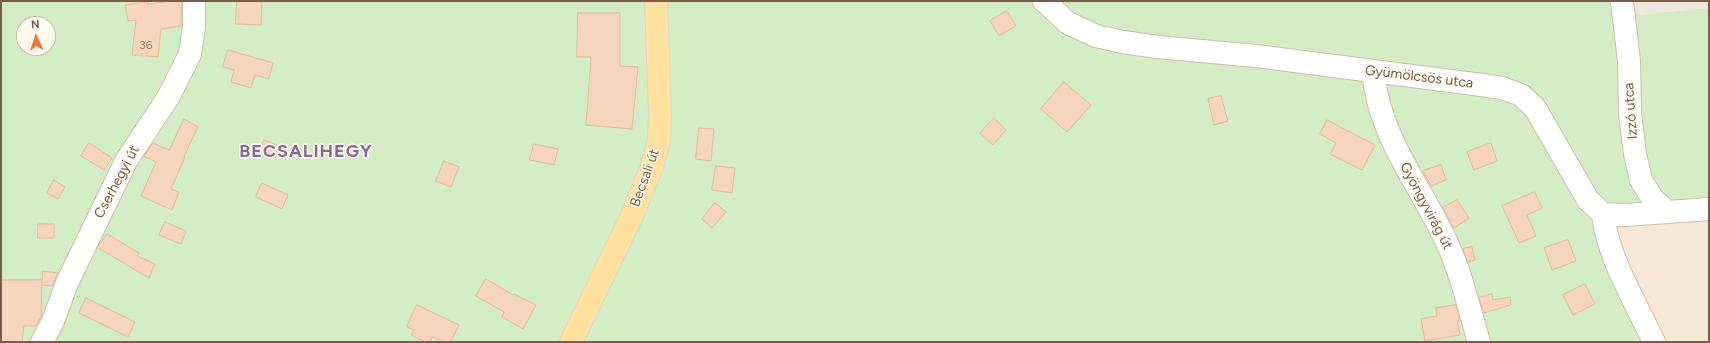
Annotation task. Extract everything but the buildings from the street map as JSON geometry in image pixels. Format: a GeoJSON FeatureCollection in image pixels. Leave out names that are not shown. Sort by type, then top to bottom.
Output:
{"type":"FeatureCollection","features":[{"type":"Feature","properties":{"kind":"main road","name":"Becsali út"},"geometry":{"type":"LineString","coordinates":[[571,342],[630,220],[651,169],[659,140],[660,115],[656,1]]}},
{"type":"Feature","properties":{"kind":"street","name":"Cserhegyi út"},"geometry":{"type":"LineString","coordinates":[[42,342],[53,321],[67,283],[126,161],[169,96],[190,54],[194,27],[194,1]]}},
{"type":"Feature","properties":{"kind":"street","name":"Gyümölcsös utca"},"geometry":{"type":"LineString","coordinates":[[1044,1],[1068,23],[1096,36],[1123,42],[1158,47],[1256,56],[1502,88],[1521,95],[1535,108],[1588,200],[1603,214]]}},
{"type":"Feature","properties":{"kind":"street","name":"Izzó utca"},"geometry":{"type":"LineString","coordinates":[[1622,1],[1629,61],[1630,113],[1635,154],[1641,180],[1652,198],[1667,212]]}},
{"type":"Feature","properties":{"kind":"street","name":"Gyöngyvirág út"},"geometry":{"type":"LineString","coordinates":[[1373,71],[1377,103],[1385,127],[1447,243],[1463,285],[1479,342]]}},
{"type":"Feature","properties":{"kind":"street"},"geometry":{"type":"LineString","coordinates":[[1654,342],[1610,248],[1604,231],[1603,214],[1620,216],[1709,209]]}},
{"type":"Feature","properties":{"kind":"shaded area"},"geometry":{"type":"Polygon","coordinates":[[[1624,1],[1709,1],[1709,8],[1625,16],[1624,1]]]}},
{"type":"Feature","properties":{"kind":"shaded area"},"geometry":{"type":"Polygon","coordinates":[[[1709,8],[1709,342],[1653,342],[1609,231],[1709,8]]]}},
{"type":"Feature","properties":{"kind":"green space"},"geometry":{"type":"Polygon","coordinates":[[[1,1],[1624,1],[1625,16],[1709,8],[1709,200],[1652,205],[1610,231],[1653,342],[1,342],[1,1]]]}},
{"type":"Feature","properties":{"kind":"district","name":"BECSALIHEGY"},"geometry":{"type":"Point","coordinates":[306,152]}}]}
